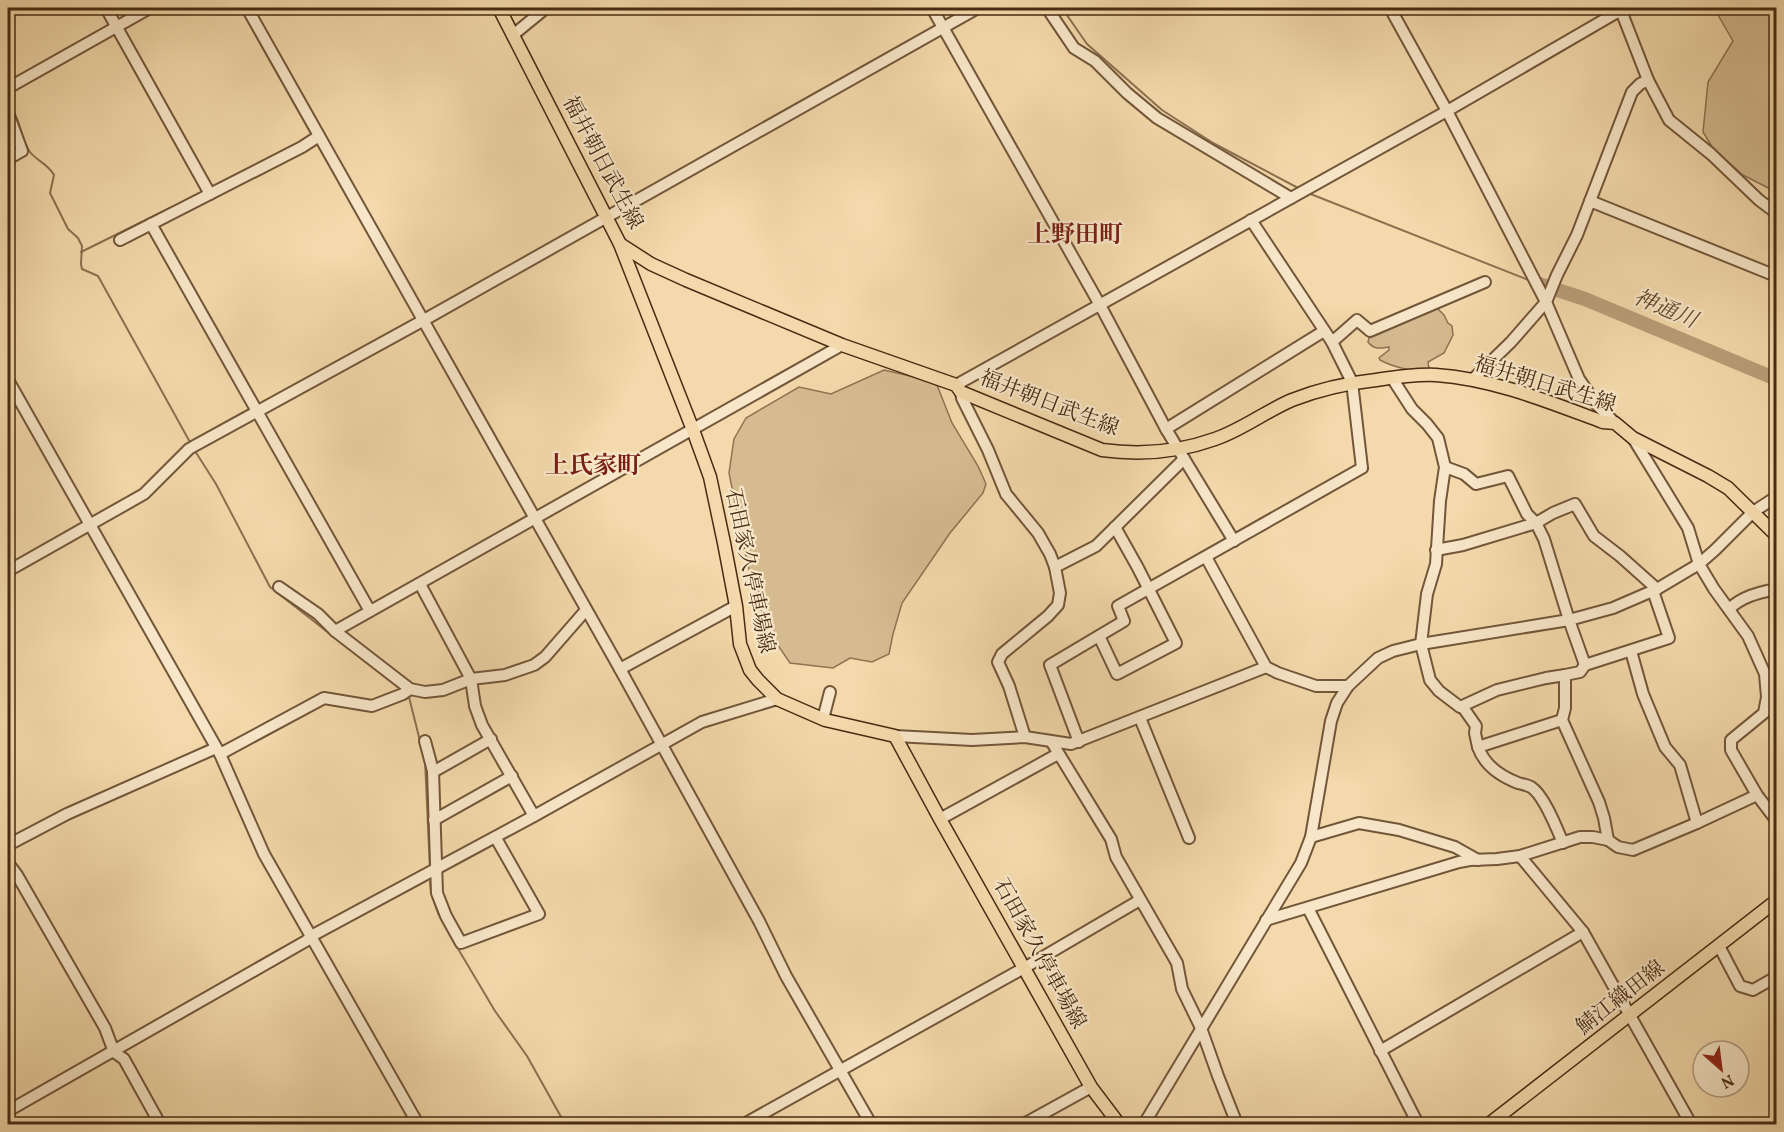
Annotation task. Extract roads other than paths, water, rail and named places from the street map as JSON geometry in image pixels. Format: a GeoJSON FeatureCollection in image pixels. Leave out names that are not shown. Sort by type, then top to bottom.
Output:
{"type":"FeatureCollection","features":[{"type":"Feature","properties":{"kind":"main road","name":"福井朝日武生線"},"geometry":{"type":"LineString","coordinates":[[499,8],[620,244],[651,264],[686,280],[842,345],[958,388],[1102,450],[1120,453],[1181,454],[1291,401],[1352,382],[1411,375],[1437,375],[1472,380],[1505,388],[1603,422],[1615,423],[1633,438],[1728,488],[1776,535]]}},
{"type":"Feature","properties":{"kind":"main road","name":"石田家久停車場線"},"geometry":{"type":"LineString","coordinates":[[620,244],[710,477],[736,606],[740,644],[750,670],[777,699],[823,718],[895,735],[1091,1087],[1119,1125]]}},
{"type":"Feature","properties":{"kind":"main road","name":"鯖江織田線"},"geometry":{"type":"LineString","coordinates":[[1489,1125],[1776,902]]}},
{"type":"Feature","properties":{"kind":"street"},"geometry":{"type":"LineString","coordinates":[[106,8],[210,194]]}},
{"type":"Feature","properties":{"kind":"street"},"geometry":{"type":"LineString","coordinates":[[8,88],[150,8]]}},
{"type":"Feature","properties":{"kind":"street"},"geometry":{"type":"LineString","coordinates":[[247,8],[620,669],[759,921],[786,976],[871,1125]]}},
{"type":"Feature","properties":{"kind":"street"},"geometry":{"type":"LineString","coordinates":[[513,35],[546,8]]}},
{"type":"Feature","properties":{"kind":"street"},"geometry":{"type":"LineString","coordinates":[[932,8],[1100,305],[1166,429],[1234,541]]}},
{"type":"Feature","properties":{"kind":"street"},"geometry":{"type":"LineString","coordinates":[[8,571],[144,494],[193,447],[424,320],[978,8]]}},
{"type":"Feature","properties":{"kind":"street"},"geometry":{"type":"LineString","coordinates":[[1047,8],[1074,48],[1095,61],[1127,93],[1157,118],[1294,196]]}},
{"type":"Feature","properties":{"kind":"street"},"geometry":{"type":"LineString","coordinates":[[1390,8],[1447,111],[1546,302],[1579,379],[1597,405],[1615,423]]}},
{"type":"Feature","properties":{"kind":"street"},"geometry":{"type":"LineString","coordinates":[[1025,737],[1009,686],[998,662],[1002,654],[1027,635],[1058,605],[1060,593],[1055,567],[1038,533],[1006,494],[958,388],[1100,305],[1447,111],[1621,9],[1648,80],[1669,120],[1711,154],[1759,200],[1776,212]]}},
{"type":"Feature","properties":{"kind":"street"},"geometry":{"type":"LineString","coordinates":[[1472,380],[1511,342],[1546,302],[1577,235],[1632,92],[1648,80]]}},
{"type":"Feature","properties":{"kind":"street"},"geometry":{"type":"LineString","coordinates":[[8,113],[22,151],[8,159]]}},
{"type":"Feature","properties":{"kind":"street"},"geometry":{"type":"LineString","coordinates":[[120,240],[302,147],[319,136]]}},
{"type":"Feature","properties":{"kind":"street"},"geometry":{"type":"LineString","coordinates":[[1590,201],[1776,276]]}},
{"type":"Feature","properties":{"kind":"street"},"geometry":{"type":"LineString","coordinates":[[1079,742],[1050,665],[1124,621],[1118,606],[1362,468],[1352,382],[1332,342],[1251,220]]}},
{"type":"Feature","properties":{"kind":"street"},"geometry":{"type":"LineString","coordinates":[[151,224],[370,611]]}},
{"type":"Feature","properties":{"kind":"street"},"geometry":{"type":"LineString","coordinates":[[1332,342],[1357,320],[1370,331],[1485,282]]}},
{"type":"Feature","properties":{"kind":"street"},"geometry":{"type":"LineString","coordinates":[[1166,429],[1324,331]]}},
{"type":"Feature","properties":{"kind":"street"},"geometry":{"type":"LineString","coordinates":[[335,631],[842,345]]}},
{"type":"Feature","properties":{"kind":"street"},"geometry":{"type":"LineString","coordinates":[[1392,378],[1412,409],[1438,438],[1445,467],[1440,501],[1436,550],[1436,564],[1427,594],[1421,644],[1430,680],[1439,691],[1460,707],[1497,690],[1580,672],[1585,665],[1669,638],[1655,590],[1620,556],[1594,536],[1575,504],[1536,523],[1463,545],[1436,550]]}},
{"type":"Feature","properties":{"kind":"street"},"geometry":{"type":"LineString","coordinates":[[8,380],[218,751],[264,854],[418,1125]]}},
{"type":"Feature","properties":{"kind":"street"},"geometry":{"type":"LineString","coordinates":[[1633,438],[1688,528],[1699,564],[1748,636],[1765,674],[1767,697],[1764,713],[1731,740],[1731,750],[1757,795],[1776,820]]}},
{"type":"Feature","properties":{"kind":"street"},"geometry":{"type":"LineString","coordinates":[[1055,567],[1096,546],[1181,454]]}},
{"type":"Feature","properties":{"kind":"street"},"geometry":{"type":"LineString","coordinates":[[1445,467],[1464,474],[1476,484],[1508,476],[1527,514],[1536,523],[1544,538],[1585,665]]}},
{"type":"Feature","properties":{"kind":"street"},"geometry":{"type":"LineString","coordinates":[[1144,1125],[1301,862],[1311,837],[1331,721],[1337,703],[1348,686],[1378,658],[1393,651],[1421,644],[1569,620],[1613,608],[1655,590],[1699,564],[1752,512],[1776,497]]}},
{"type":"Feature","properties":{"kind":"street"},"geometry":{"type":"LineString","coordinates":[[1099,636],[1117,674],[1176,644],[1115,527]]}},
{"type":"Feature","properties":{"kind":"street"},"geometry":{"type":"LineString","coordinates":[[1206,557],[1266,667],[1316,686],[1348,686]]}},
{"type":"Feature","properties":{"kind":"street"},"geometry":{"type":"LineString","coordinates":[[420,584],[471,680],[475,706],[482,725],[534,816]]}},
{"type":"Feature","properties":{"kind":"street"},"geometry":{"type":"LineString","coordinates":[[279,587],[318,614],[407,691]]}},
{"type":"Feature","properties":{"kind":"street"},"geometry":{"type":"LineString","coordinates":[[1729,609],[1737,601],[1750,595],[1776,589]]}},
{"type":"Feature","properties":{"kind":"street"},"geometry":{"type":"LineString","coordinates":[[620,669],[736,606]]}},
{"type":"Feature","properties":{"kind":"street"},"geometry":{"type":"LineString","coordinates":[[8,845],[67,814],[218,751],[324,698],[372,706],[407,691],[443,690],[471,680],[505,675],[534,665],[545,657],[586,610]]}},
{"type":"Feature","properties":{"kind":"street"},"geometry":{"type":"LineString","coordinates":[[1631,651],[1643,694],[1665,747],[1680,765],[1698,823]]}},
{"type":"Feature","properties":{"kind":"street"},"geometry":{"type":"LineString","coordinates":[[895,735],[972,740],[1025,737],[1071,744],[1266,667]]}},
{"type":"Feature","properties":{"kind":"street"},"geometry":{"type":"LineString","coordinates":[[1564,675],[1565,708],[1562,720],[1599,801],[1608,840]]}},
{"type":"Feature","properties":{"kind":"street"},"geometry":{"type":"LineString","coordinates":[[823,718],[830,692]]}},
{"type":"Feature","properties":{"kind":"street"},"geometry":{"type":"LineString","coordinates":[[8,1111],[114,1052],[315,934],[702,722],[777,699]]}},
{"type":"Feature","properties":{"kind":"street"},"geometry":{"type":"LineString","coordinates":[[1462,706],[1476,726],[1475,733],[1482,758],[1504,778],[1531,787],[1539,795],[1563,843]]}},
{"type":"Feature","properties":{"kind":"street"},"geometry":{"type":"LineString","coordinates":[[1764,713],[1776,715]]}},
{"type":"Feature","properties":{"kind":"street"},"geometry":{"type":"LineString","coordinates":[[1140,718],[1189,838]]}},
{"type":"Feature","properties":{"kind":"street"},"geometry":{"type":"LineString","coordinates":[[1478,747],[1562,720]]}},
{"type":"Feature","properties":{"kind":"street"},"geometry":{"type":"LineString","coordinates":[[433,772],[491,740]]}},
{"type":"Feature","properties":{"kind":"street"},"geometry":{"type":"LineString","coordinates":[[425,741],[433,772],[437,893],[446,916],[461,943],[539,914],[497,840]]}},
{"type":"Feature","properties":{"kind":"street"},"geometry":{"type":"LineString","coordinates":[[1051,741],[1111,839],[1116,857],[1177,963],[1182,989],[1201,1028],[1238,1125]]}},
{"type":"Feature","properties":{"kind":"street"},"geometry":{"type":"LineString","coordinates":[[940,819],[1058,754]]}},
{"type":"Feature","properties":{"kind":"street"},"geometry":{"type":"LineString","coordinates":[[434,820],[512,776]]}},
{"type":"Feature","properties":{"kind":"street"},"geometry":{"type":"LineString","coordinates":[[1266,920],[1459,862],[1520,856],[1580,837],[1608,840],[1618,847],[1633,850],[1757,795]]}},
{"type":"Feature","properties":{"kind":"street"},"geometry":{"type":"LineString","coordinates":[[1311,837],[1359,823],[1399,830],[1433,840],[1455,847],[1479,860]]}},
{"type":"Feature","properties":{"kind":"street"},"geometry":{"type":"LineString","coordinates":[[1520,856],[1582,932],[1691,1125]]}},
{"type":"Feature","properties":{"kind":"street"},"geometry":{"type":"LineString","coordinates":[[8,863],[105,1028],[114,1052],[124,1059],[160,1125]]}},
{"type":"Feature","properties":{"kind":"street"},"geometry":{"type":"LineString","coordinates":[[744,1125],[1024,968],[1140,900]]}},
{"type":"Feature","properties":{"kind":"street"},"geometry":{"type":"LineString","coordinates":[[1308,908],[1418,1125]]}},
{"type":"Feature","properties":{"kind":"street"},"geometry":{"type":"LineString","coordinates":[[1380,1051],[1582,932]]}},
{"type":"Feature","properties":{"kind":"street"},"geometry":{"type":"LineString","coordinates":[[1719,946],[1740,986],[1753,990],[1776,977]]}},
{"type":"Feature","properties":{"kind":"street"},"geometry":{"type":"LineString","coordinates":[[1024,1125],[1091,1087]]}},
{"type":"Feature","properties":{"kind":"waterway"},"geometry":{"type":"LineString","coordinates":[[1062,8],[1087,44],[1162,110],[1213,143],[1300,189]]}},
{"type":"Feature","properties":{"kind":"waterway"},"geometry":{"type":"LineString","coordinates":[[8,105],[16,116],[26,146],[54,175],[50,193],[68,229],[78,238],[82,246],[82,269],[98,276],[191,444]]}},
{"type":"Feature","properties":{"kind":"waterway"},"geometry":{"type":"LineString","coordinates":[[1308,193],[1531,281]]}},
{"type":"Feature","properties":{"kind":"waterway"},"geometry":{"type":"LineString","coordinates":[[81,252],[170,208]]}},
{"type":"Feature","properties":{"kind":"waterway","name":"神通川"},"geometry":{"type":"LineString","coordinates":[[1536,283],[1585,299],[1776,379]]}},
{"type":"Feature","properties":{"kind":"waterway"},"geometry":{"type":"LineString","coordinates":[[195,451],[216,484],[270,587],[403,691]]}},
{"type":"Feature","properties":{"kind":"waterway"},"geometry":{"type":"LineString","coordinates":[[407,695],[420,741]]}},
{"type":"Feature","properties":{"kind":"waterway"},"geometry":{"type":"LineString","coordinates":[[425,761],[430,869]]}},
{"type":"Feature","properties":{"kind":"waterway"},"geometry":{"type":"LineString","coordinates":[[430,882],[438,913],[454,942],[495,1011],[527,1056],[565,1124]]}},
{"type":"Feature","properties":{"kind":"district","name":"上野田町"},"geometry":{"type":"Point","coordinates":[1075,236]}},
{"type":"Feature","properties":{"kind":"district","name":"上氏家町"},"geometry":{"type":"Point","coordinates":[593,467]}}]}
